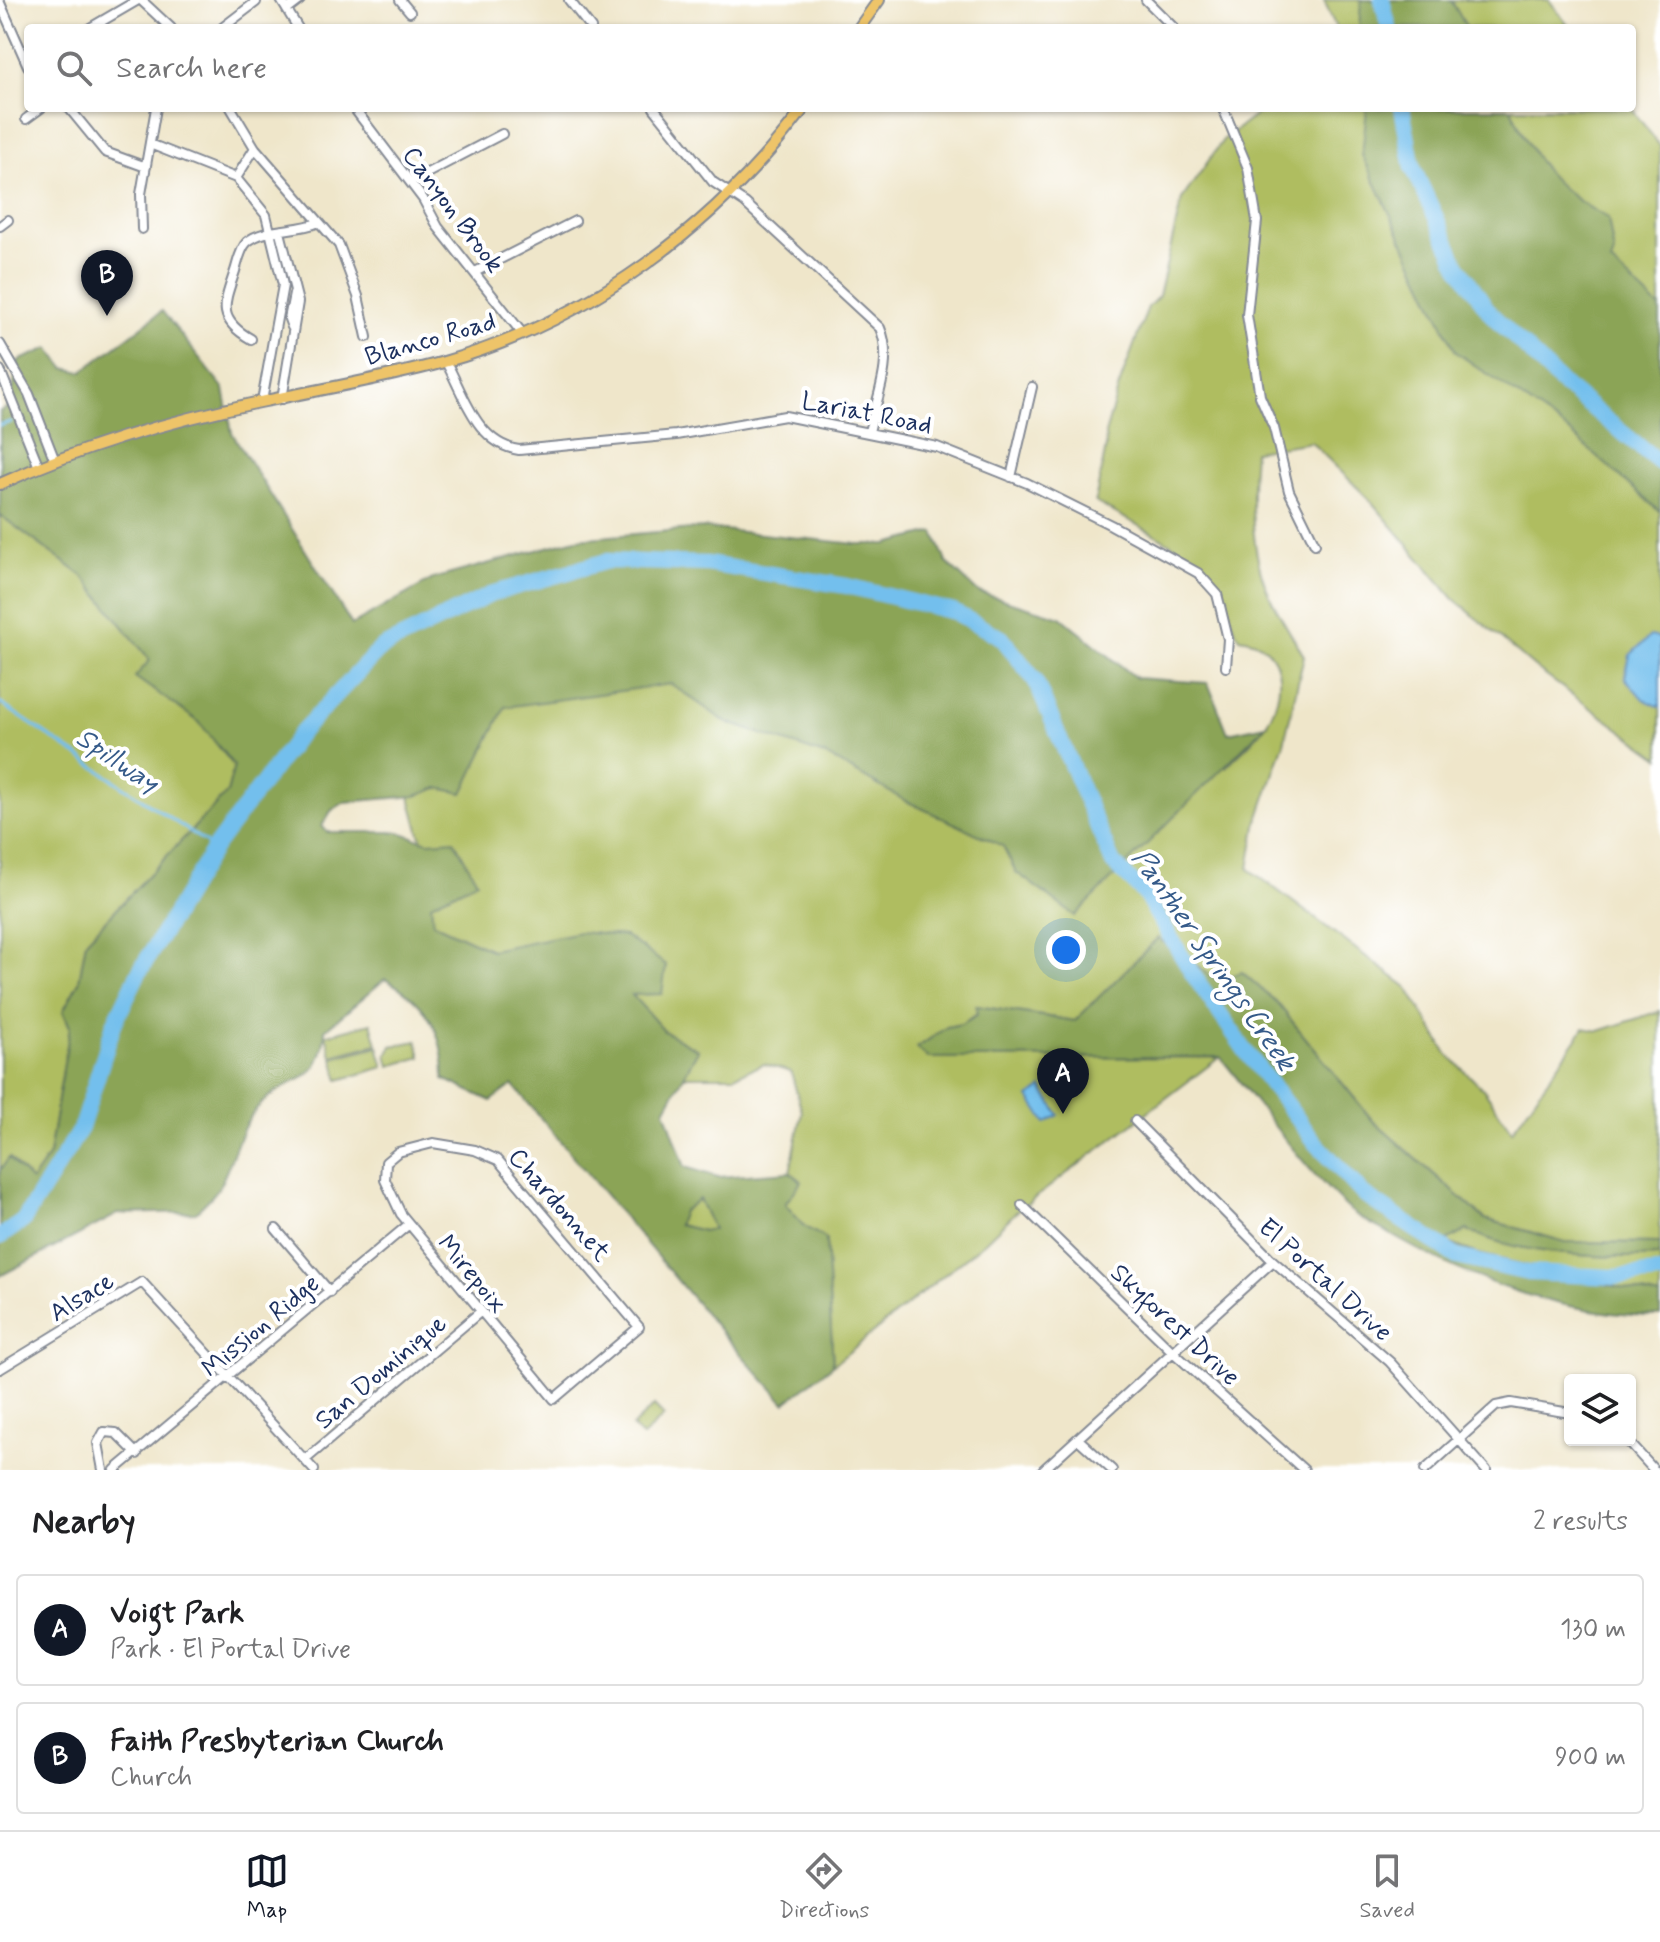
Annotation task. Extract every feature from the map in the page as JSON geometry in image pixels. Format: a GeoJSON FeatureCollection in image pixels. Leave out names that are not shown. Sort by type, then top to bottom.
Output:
{"type":"FeatureCollection","features":[{"type":"Feature","properties":{"kind":"main road"},"geometry":{"type":"LineString","coordinates":[[862,24],[879,0]]}},
{"type":"Feature","properties":{"kind":"main road","name":"Blanco Road"},"geometry":{"type":"LineString","coordinates":[[0,484],[55,461],[150,430],[262,401],[446,362],[522,333],[626,278],[732,193],[801,112]]}},
{"type":"Feature","properties":{"kind":"street"},"geometry":{"type":"LineString","coordinates":[[97,24],[140,0],[167,24]]}},
{"type":"Feature","properties":{"kind":"street"},"geometry":{"type":"LineString","coordinates":[[281,0],[296,24]]}},
{"type":"Feature","properties":{"kind":"street"},"geometry":{"type":"LineString","coordinates":[[287,10],[300,0]]}},
{"type":"Feature","properties":{"kind":"street"},"geometry":{"type":"LineString","coordinates":[[400,0],[410,12]]}},
{"type":"Feature","properties":{"kind":"street"},"geometry":{"type":"LineString","coordinates":[[569,0],[588,24]]}},
{"type":"Feature","properties":{"kind":"street"},"geometry":{"type":"LineString","coordinates":[[1146,0],[1170,24]]}},
{"type":"Feature","properties":{"kind":"street"},"geometry":{"type":"LineString","coordinates":[[227,24],[256,2]]}},
{"type":"Feature","properties":{"kind":"street"},"geometry":{"type":"LineString","coordinates":[[1,10],[24,59]]}},
{"type":"Feature","properties":{"kind":"street"},"geometry":{"type":"LineString","coordinates":[[26,119],[36,112]]}},
{"type":"Feature","properties":{"kind":"street"},"geometry":{"type":"LineString","coordinates":[[72,112],[105,152],[146,167]]}},
{"type":"Feature","properties":{"kind":"street"},"geometry":{"type":"LineString","coordinates":[[142,229],[141,194],[155,112]]}},
{"type":"Feature","properties":{"kind":"street"},"geometry":{"type":"LineString","coordinates":[[233,112],[255,148],[345,255],[367,337]]}},
{"type":"Feature","properties":{"kind":"street","name":"Canyon Brook"},"geometry":{"type":"LineString","coordinates":[[357,112],[410,182],[438,227],[522,333]]}},
{"type":"Feature","properties":{"kind":"street"},"geometry":{"type":"LineString","coordinates":[[657,112],[713,182],[732,193],[880,328],[885,340],[886,358],[869,432]]}},
{"type":"Feature","properties":{"kind":"street"},"geometry":{"type":"LineString","coordinates":[[1225,112],[1248,168],[1257,221],[1247,315],[1260,396],[1274,428],[1289,491],[1315,544]]}},
{"type":"Feature","properties":{"kind":"street"},"geometry":{"type":"LineString","coordinates":[[410,182],[502,134]]}},
{"type":"Feature","properties":{"kind":"street"},"geometry":{"type":"LineString","coordinates":[[150,144],[236,178],[257,200],[276,233],[298,302],[282,399]]}},
{"type":"Feature","properties":{"kind":"street"},"geometry":{"type":"LineString","coordinates":[[236,178],[255,148]]}},
{"type":"Feature","properties":{"kind":"street"},"geometry":{"type":"LineString","coordinates":[[475,272],[575,221]]}},
{"type":"Feature","properties":{"kind":"street"},"geometry":{"type":"LineString","coordinates":[[251,339],[229,324],[224,311],[225,299],[246,243],[276,233],[305,229],[319,222]]}},
{"type":"Feature","properties":{"kind":"street"},"geometry":{"type":"LineString","coordinates":[[262,401],[283,285],[276,233]]}},
{"type":"Feature","properties":{"kind":"street"},"geometry":{"type":"LineString","coordinates":[[0,344],[29,394],[55,461]]}},
{"type":"Feature","properties":{"kind":"street"},"geometry":{"type":"LineString","coordinates":[[0,363],[9,357]]}},
{"type":"Feature","properties":{"kind":"street","name":"Lariat Road"},"geometry":{"type":"LineString","coordinates":[[446,362],[484,433],[503,447],[519,450],[676,435],[785,416],[937,447],[1011,477],[1111,525],[1202,577],[1217,594],[1228,639],[1226,667]]}},
{"type":"Feature","properties":{"kind":"street"},"geometry":{"type":"LineString","coordinates":[[0,370],[39,467]]}},
{"type":"Feature","properties":{"kind":"street"},"geometry":{"type":"LineString","coordinates":[[1011,477],[1032,387]]}},
{"type":"Feature","properties":{"kind":"street","name":"El Portal Drive"},"geometry":{"type":"LineString","coordinates":[[1135,1121],[1273,1261],[1390,1362],[1486,1470]]}},
{"type":"Feature","properties":{"kind":"street","name":"Chardonnet"},"geometry":{"type":"LineString","coordinates":[[386,1162],[398,1152],[433,1143],[475,1150],[498,1160],[639,1327],[554,1399]]}},
{"type":"Feature","properties":{"kind":"street","name":"Mirepoix"},"geometry":{"type":"LineString","coordinates":[[386,1162],[385,1180],[408,1225],[554,1399]]}},
{"type":"Feature","properties":{"kind":"street","name":"Skyforest Drive"},"geometry":{"type":"LineString","coordinates":[[1022,1205],[1173,1352],[1304,1470]]}},
{"type":"Feature","properties":{"kind":"street","name":"Mission Ridge"},"geometry":{"type":"LineString","coordinates":[[115,1470],[229,1378],[408,1225]]}},
{"type":"Feature","properties":{"kind":"street"},"geometry":{"type":"LineString","coordinates":[[276,1229],[330,1292]]}},
{"type":"Feature","properties":{"kind":"street"},"geometry":{"type":"LineString","coordinates":[[1043,1470],[1273,1261]]}},
{"type":"Feature","properties":{"kind":"street","name":"Alsace"},"geometry":{"type":"LineString","coordinates":[[0,1369],[142,1282],[229,1378]]}},
{"type":"Feature","properties":{"kind":"street","name":"San Dominique"},"geometry":{"type":"LineString","coordinates":[[305,1460],[480,1312]]}},
{"type":"Feature","properties":{"kind":"street"},"geometry":{"type":"LineString","coordinates":[[229,1378],[314,1470]]}},
{"type":"Feature","properties":{"kind":"street"},"geometry":{"type":"LineString","coordinates":[[1425,1470],[1496,1406],[1511,1403],[1564,1412]]}},
{"type":"Feature","properties":{"kind":"street"},"geometry":{"type":"LineString","coordinates":[[103,1470],[98,1443],[104,1432],[116,1433],[137,1454]]}},
{"type":"Feature","properties":{"kind":"street"},"geometry":{"type":"LineString","coordinates":[[1078,1439],[1112,1470]]}},
{"type":"Feature","properties":{"kind":"street"},"geometry":{"type":"LineString","coordinates":[[1632,1446],[1654,1470]]}},
{"type":"Feature","properties":{"kind":"green space"},"geometry":{"type":"Polygon","coordinates":[[[1324,0],[1549,0],[1567,24],[1334,24],[1324,0]]]}},
{"type":"Feature","properties":{"kind":"green space"},"geometry":{"type":"Polygon","coordinates":[[[1361,0],[1451,0],[1465,24],[1359,24],[1361,0]]]}},
{"type":"Feature","properties":{"kind":"green space"},"geometry":{"type":"Polygon","coordinates":[[[1260,112],[1634,112],[1660,146],[1660,758],[1538,670],[1454,599],[1370,500],[1311,442],[1254,451],[1252,506],[1258,563],[1270,597],[1304,656],[1284,743],[1256,826],[1249,869],[1408,988],[1447,1054],[1484,1090],[1512,1131],[1584,1028],[1599,1031],[1660,1011],[1660,1243],[1565,1242],[1485,1219],[1373,1121],[1278,1004],[1217,980],[1158,938],[1075,1021],[977,1006],[977,1014],[961,1024],[947,1027],[918,1047],[928,1058],[1220,1057],[1015,1213],[985,1242],[833,1365],[826,1239],[804,1226],[785,1204],[801,1181],[790,1172],[802,1112],[791,1072],[764,1064],[734,1076],[684,1076],[698,1050],[664,1031],[631,994],[491,950],[433,923],[425,852],[411,801],[404,722],[582,654],[1226,767],[1261,732],[1272,713],[1279,685],[1274,660],[1267,650],[1255,642],[1240,638],[1221,587],[1208,570],[1178,548],[1095,502],[1106,447],[1105,434],[1148,307],[1159,296],[1182,199],[1223,140],[1260,112]]]}},
{"type":"Feature","properties":{"kind":"green space"},"geometry":{"type":"Polygon","coordinates":[[[1367,112],[1513,112],[1528,144],[1548,173],[1574,197],[1608,218],[1614,254],[1611,263],[1660,308],[1660,512],[1566,429],[1456,352],[1362,155],[1367,112]]]}},
{"type":"Feature","properties":{"kind":"green space"},"geometry":{"type":"Polygon","coordinates":[[[162,311],[224,389],[232,433],[352,625],[433,579],[576,539],[704,528],[857,544],[887,544],[934,532],[946,562],[978,592],[1061,617],[1136,678],[1208,683],[1228,733],[1266,725],[1075,916],[1016,872],[1003,846],[904,800],[827,756],[726,722],[671,684],[505,707],[463,793],[438,788],[416,796],[345,802],[331,811],[322,826],[327,832],[399,832],[428,842],[454,840],[477,881],[431,904],[433,923],[491,950],[579,932],[625,936],[666,965],[662,994],[632,995],[664,1031],[698,1050],[665,1110],[685,1167],[718,1177],[790,1172],[802,1181],[785,1204],[804,1226],[826,1239],[833,1365],[785,1403],[720,1331],[513,1085],[491,1101],[444,1079],[441,1046],[430,1020],[412,998],[385,979],[325,1030],[323,1048],[312,1070],[273,1093],[254,1112],[218,1189],[196,1212],[118,1214],[0,1276],[0,1170],[9,1158],[31,1181],[49,1155],[70,1027],[63,1011],[79,982],[86,941],[227,793],[234,766],[199,722],[135,677],[150,660],[84,577],[0,515],[0,411],[10,406],[18,361],[49,348],[65,368],[82,372],[162,311]],[[699,1199],[683,1211],[678,1225],[703,1231],[713,1229],[699,1199]]]}},
{"type":"Feature","properties":{"kind":"green space"},"geometry":{"type":"Polygon","coordinates":[[[0,515],[84,577],[234,766],[227,793],[86,941],[79,982],[63,1011],[70,1027],[49,1155],[31,1181],[10,1158],[0,1170],[0,515]]]}},
{"type":"Feature","properties":{"kind":"green space"},"geometry":{"type":"Polygon","coordinates":[[[1158,938],[1217,980],[1242,972],[1278,1004],[1373,1121],[1485,1219],[1565,1242],[1660,1243],[1660,1256],[1561,1254],[1511,1245],[1467,1230],[1445,1242],[1478,1254],[1660,1297],[1660,1316],[1590,1310],[1522,1293],[1455,1268],[1366,1221],[1351,1211],[1315,1175],[1220,1057],[928,1058],[917,1048],[947,1027],[961,1024],[977,1015],[976,1006],[1075,1021],[1158,938]]]}},
{"type":"Feature","properties":{"kind":"green space"},"geometry":{"type":"Polygon","coordinates":[[[371,1023],[377,1044],[332,1056],[326,1035],[371,1023]]]}},
{"type":"Feature","properties":{"kind":"green space"},"geometry":{"type":"Polygon","coordinates":[[[417,1041],[421,1057],[390,1066],[387,1055],[392,1046],[417,1041]]]}},
{"type":"Feature","properties":{"kind":"green space"},"geometry":{"type":"Polygon","coordinates":[[[378,1046],[384,1067],[339,1080],[333,1058],[378,1046]]]}},
{"type":"Feature","properties":{"kind":"green space"},"geometry":{"type":"Polygon","coordinates":[[[699,1199],[714,1229],[704,1231],[678,1225],[683,1211],[699,1199]]]}},
{"type":"Feature","properties":{"kind":"green space"},"geometry":{"type":"Polygon","coordinates":[[[1467,1230],[1511,1245],[1562,1254],[1660,1256],[1660,1297],[1478,1254],[1443,1241],[1467,1230]]]}},
{"type":"Feature","properties":{"kind":"green space"},"geometry":{"type":"Polygon","coordinates":[[[654,1406],[664,1416],[642,1437],[632,1427],[654,1406]]]}},
{"type":"Feature","properties":{"kind":"water"},"geometry":{"type":"Polygon","coordinates":[[[1650,636],[1660,638],[1660,707],[1643,699],[1625,678],[1630,655],[1650,636]]]}},
{"type":"Feature","properties":{"kind":"water"},"geometry":{"type":"Polygon","coordinates":[[[1042,1088],[1059,1115],[1046,1123],[1029,1097],[1042,1088]]]}},
{"type":"Feature","properties":{"kind":"waterway","name":"Panther Springs Creek"},"geometry":{"type":"LineString","coordinates":[[1382,0],[1388,24]]}},
{"type":"Feature","properties":{"kind":"waterway","name":"Panther Springs Creek"},"geometry":{"type":"LineString","coordinates":[[1403,112],[1413,168],[1458,265],[1490,313],[1561,383],[1660,463]]}},
{"type":"Feature","properties":{"kind":"waterway"},"geometry":{"type":"LineString","coordinates":[[0,425],[11,422]]}},
{"type":"Feature","properties":{"kind":"waterway","name":"Panther Springs Creek"},"geometry":{"type":"LineString","coordinates":[[0,1237],[23,1221],[81,1128],[114,1024],[138,974],[214,848],[301,732],[381,648],[494,593],[607,561],[707,564],[847,586],[954,612],[1002,638],[1035,680],[1113,863],[1144,893],[1192,973],[1247,1053],[1316,1143],[1364,1195],[1457,1257],[1528,1273],[1614,1277],[1660,1273]]}},
{"type":"Feature","properties":{"kind":"waterway","name":"Spillway"},"geometry":{"type":"LineString","coordinates":[[0,703],[214,848]]}},
{"type":"Feature","properties":{"kind":"place","name":"Faith Presbyterian Church"},"geometry":{"type":"Point","coordinates":[107,316]}},
{"type":"Feature","properties":{"kind":"place","name":"Voigt Park"},"geometry":{"type":"Point","coordinates":[1063,1114]}}]}
